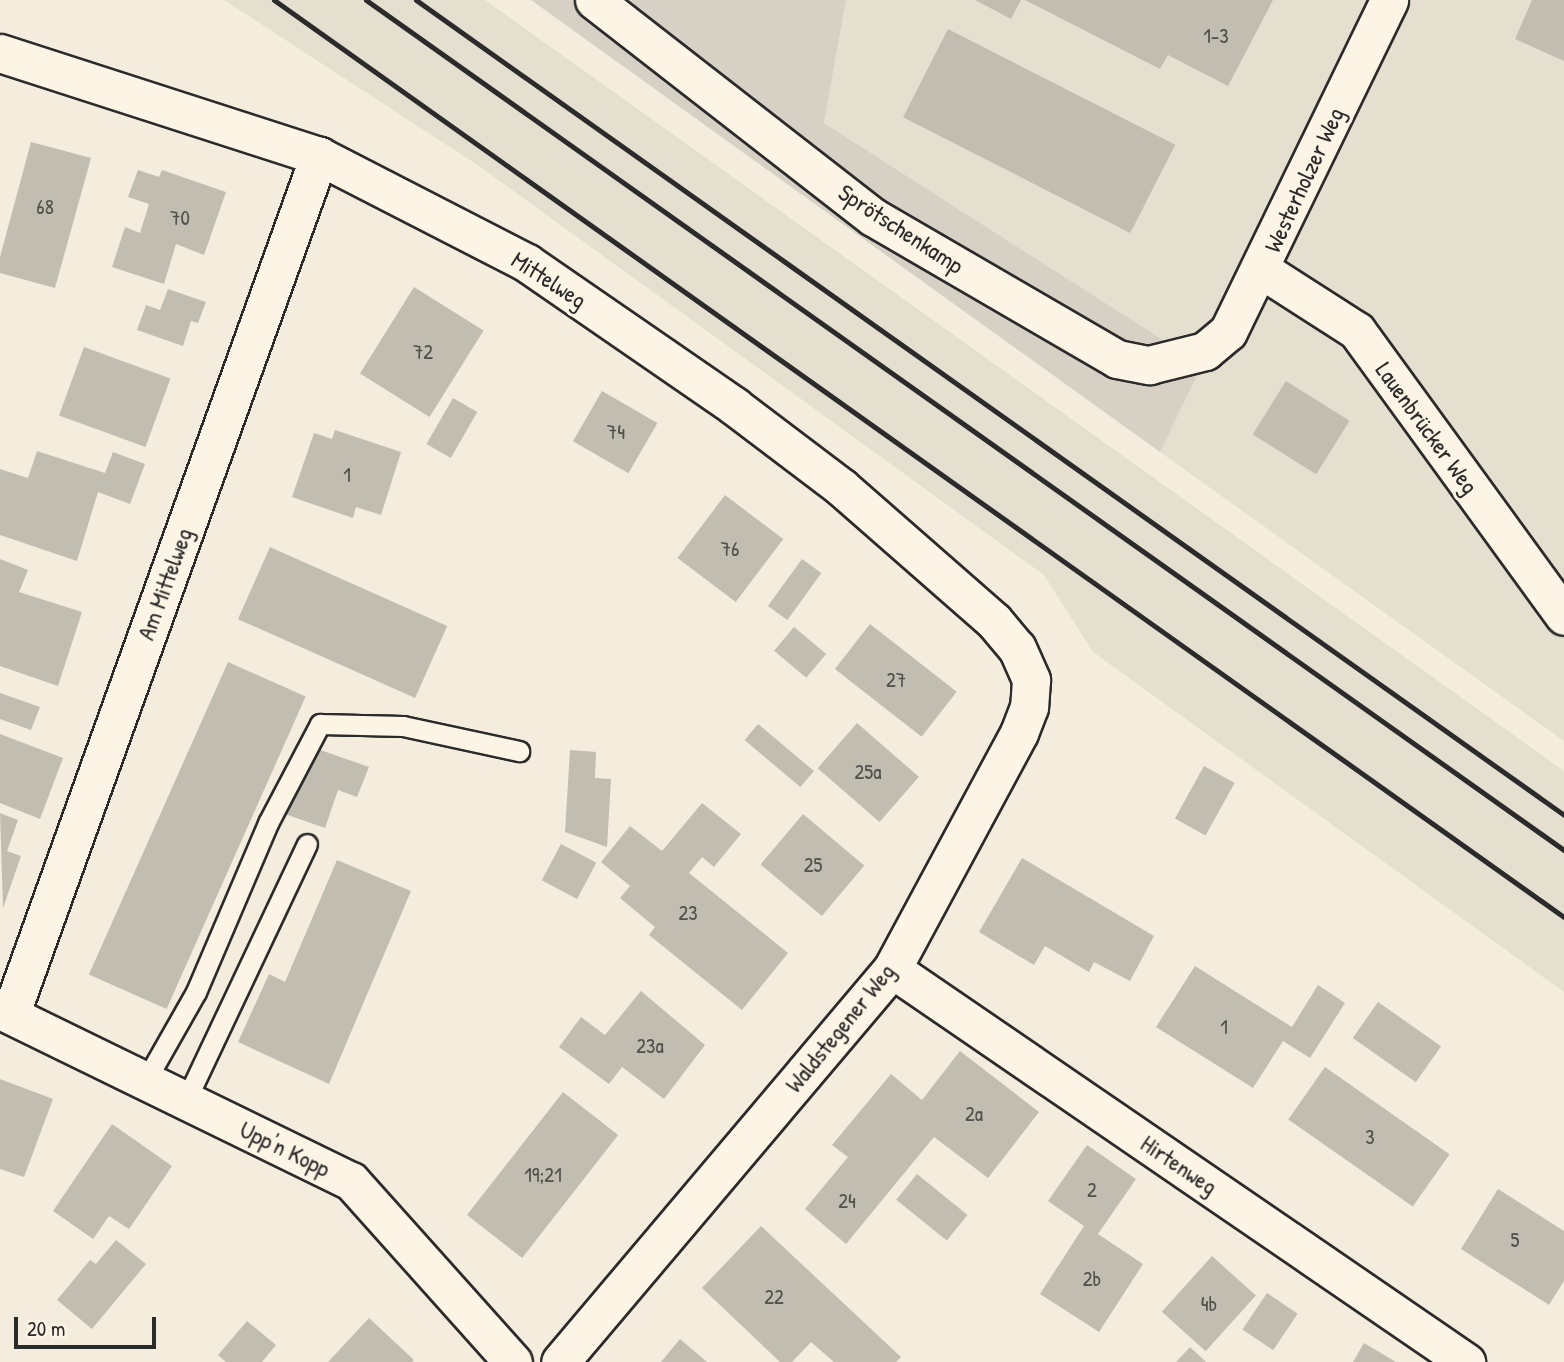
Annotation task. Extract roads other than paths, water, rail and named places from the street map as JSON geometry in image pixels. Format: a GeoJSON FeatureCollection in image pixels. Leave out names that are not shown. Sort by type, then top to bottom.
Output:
{"type":"FeatureCollection","features":[{"type":"Feature","properties":{"kind":"street","name":"Sprötschenkamp"},"geometry":{"type":"LineString","coordinates":[[594,0],[873,217],[1106,352],[1149,365],[1205,351]]}},
{"type":"Feature","properties":{"kind":"street","name":"Westerholzer Weg"},"geometry":{"type":"LineString","coordinates":[[1205,351],[1228,332],[1262,270],[1389,0]]}},
{"type":"Feature","properties":{"kind":"street","name":"Mittelweg"},"geometry":{"type":"LineString","coordinates":[[0,53],[319,156],[527,263],[734,406],[903,540],[994,621],[1017,648]]}},
{"type":"Feature","properties":{"kind":"street","name":"Am Mittelweg"},"geometry":{"type":"LineString","coordinates":[[5,1011],[319,156]]}},
{"type":"Feature","properties":{"kind":"street","name":"Lauenbrücker Weg"},"geometry":{"type":"LineString","coordinates":[[1262,270],[1357,331],[1564,616]]}},
{"type":"Feature","properties":{"kind":"street","name":"Waldstegener Weg"},"geometry":{"type":"LineString","coordinates":[[559,1362],[892,969],[1019,733],[1029,708],[1031,680],[1017,648]]}},
{"type":"Feature","properties":{"kind":"street","name":"Hirtenweg"},"geometry":{"type":"LineString","coordinates":[[892,969],[1466,1362]]}},
{"type":"Feature","properties":{"kind":"street","name":"Upp'n Kopp"},"geometry":{"type":"LineString","coordinates":[[5,1011],[351,1181],[513,1362]]}},
{"type":"Feature","properties":{"kind":"lane"},"geometry":{"type":"LineString","coordinates":[[146,1080],[196,992],[268,823],[320,724],[403,726],[519,751]]}},
{"type":"Feature","properties":{"kind":"lane"},"geometry":{"type":"LineString","coordinates":[[186,1100],[307,844]]}},
{"type":"Feature","properties":{"kind":"railway"},"geometry":{"type":"LineString","coordinates":[[274,0],[1564,917]]}},
{"type":"Feature","properties":{"kind":"railway"},"geometry":{"type":"LineString","coordinates":[[366,0],[1564,850]]}},
{"type":"Feature","properties":{"kind":"railway"},"geometry":{"type":"LineString","coordinates":[[416,0],[1564,815]]}}]}
